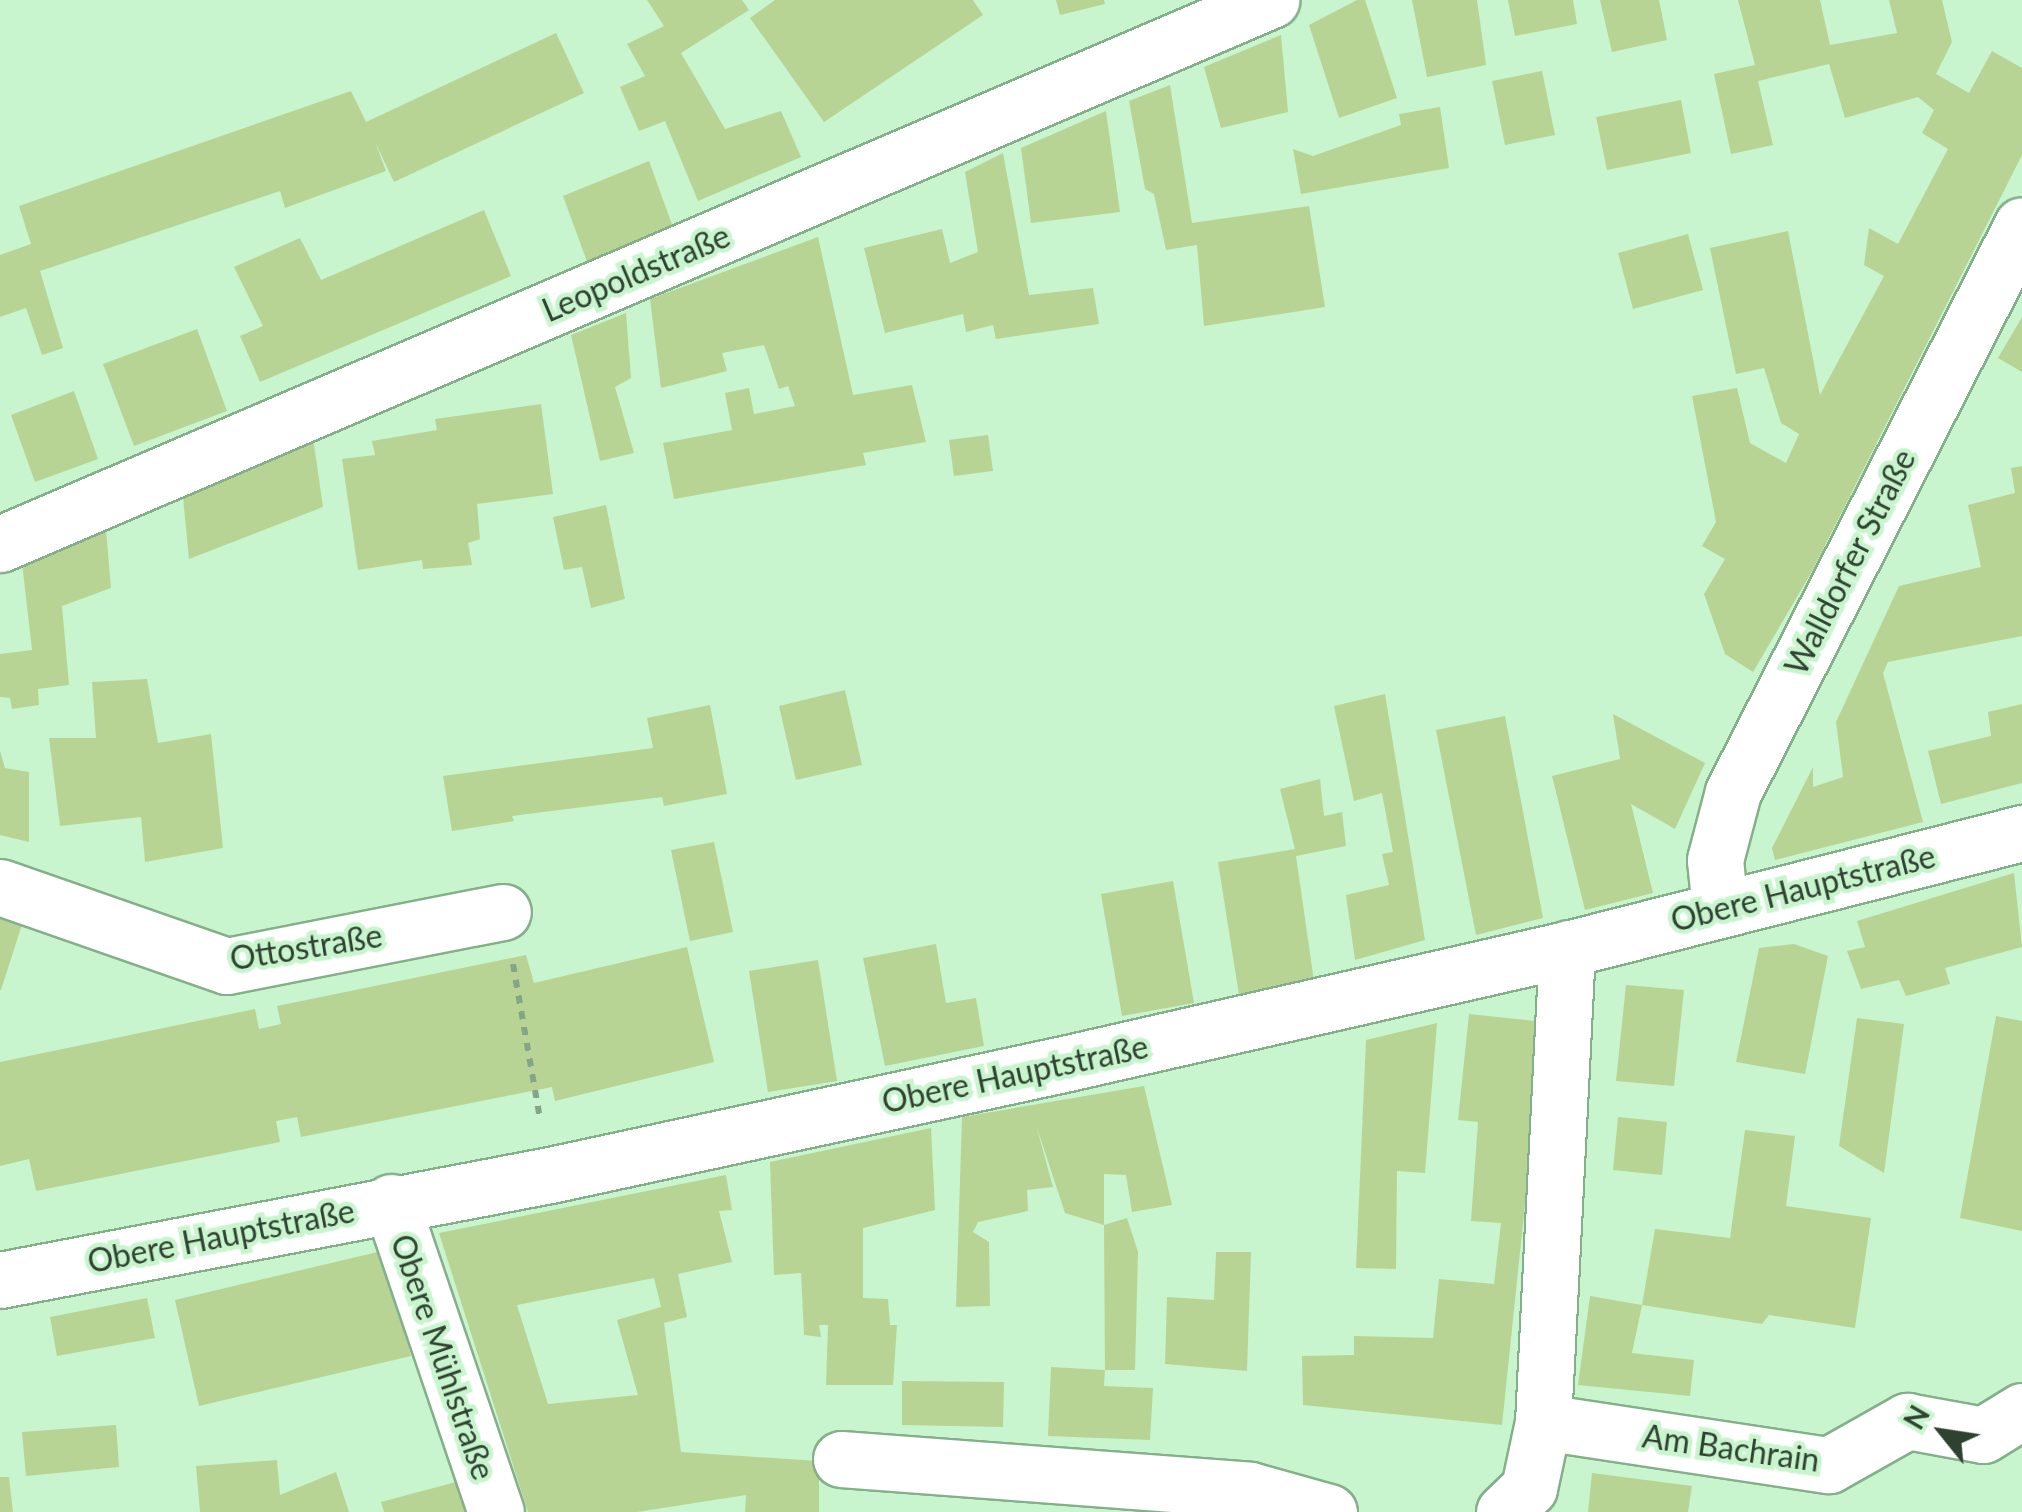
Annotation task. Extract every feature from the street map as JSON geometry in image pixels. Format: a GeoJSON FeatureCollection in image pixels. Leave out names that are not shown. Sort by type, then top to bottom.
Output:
{"type":"FeatureCollection","features":[{"type":"Feature","properties":{"kind":"street","name":"Leopoldstraße"},"geometry":{"type":"LineString","coordinates":[[0,544],[1170,20],[1271,0]]}},
{"type":"Feature","properties":{"kind":"street","name":"Walldorfer Straße"},"geometry":{"type":"LineString","coordinates":[[1720,909],[1715,860],[1733,792],[2022,225]]}},
{"type":"Feature","properties":{"kind":"street","name":"Obere Hauptstraße"},"geometry":{"type":"LineString","coordinates":[[0,1280],[391,1202],[550,1175],[1566,949],[2022,833]]}},
{"type":"Feature","properties":{"kind":"street","name":"Ottostraße"},"geometry":{"type":"LineString","coordinates":[[0,887],[227,966],[503,912]]}},
{"type":"Feature","properties":{"kind":"street"},"geometry":{"type":"LineString","coordinates":[[1504,1512],[1529,1488],[1543,1422],[1566,949]]}},
{"type":"Feature","properties":{"kind":"street","name":"Obere Mühlstraße"},"geometry":{"type":"LineString","coordinates":[[391,1202],[496,1512]]}},
{"type":"Feature","properties":{"kind":"street","name":"Am Bachrain"},"geometry":{"type":"LineString","coordinates":[[1543,1422],[1829,1465],[1908,1422],[1983,1434],[2022,1411]]}},
{"type":"Feature","properties":{"kind":"street"},"geometry":{"type":"LineString","coordinates":[[841,1459],[1250,1490],[1329,1512]]}},
{"type":"Feature","properties":{"kind":"path"},"geometry":{"type":"LineString","coordinates":[[503,912],[550,1175]]}},
{"type":"Feature","properties":{"kind":"building"},"geometry":{"type":"Polygon","coordinates":[[[647,0],[742,0],[749,10],[681,53],[725,129],[781,111],[801,157],[698,201],[665,121],[639,131],[620,87],[645,76],[627,44],[664,26],[647,0]]]}},
{"type":"Feature","properties":{"kind":"building"},"geometry":{"type":"Polygon","coordinates":[[[775,0],[973,0],[983,15],[824,122],[750,18],[775,0]]]}},
{"type":"Feature","properties":{"kind":"building"},"geometry":{"type":"Polygon","coordinates":[[[1056,0],[1104,0],[1105,4],[1060,15],[1056,0]]]}},
{"type":"Feature","properties":{"kind":"building"},"geometry":{"type":"Polygon","coordinates":[[[1357,0],[1365,0],[1397,98],[1339,118],[1309,25],[1357,0]]]}},
{"type":"Feature","properties":{"kind":"building"},"geometry":{"type":"Polygon","coordinates":[[[1412,0],[1477,0],[1486,65],[1427,77],[1412,0]]]}},
{"type":"Feature","properties":{"kind":"building"},"geometry":{"type":"Polygon","coordinates":[[[1508,0],[1573,0],[1577,24],[1515,36],[1508,0]]]}},
{"type":"Feature","properties":{"kind":"building"},"geometry":{"type":"Polygon","coordinates":[[[1600,0],[1659,0],[1667,40],[1612,52],[1600,0]]]}},
{"type":"Feature","properties":{"kind":"building"},"geometry":{"type":"Polygon","coordinates":[[[1738,0],[1820,0],[1830,45],[1897,33],[1889,0],[1942,0],[1952,42],[1936,74],[1969,93],[1992,51],[2022,68],[2022,155],[1811,573],[1753,672],[1725,654],[1704,594],[1725,559],[1702,546],[1716,522],[1692,396],[1737,388],[1750,443],[1786,463],[1799,434],[1781,423],[1764,368],[1736,374],[1710,248],[1788,231],[1820,395],[1884,276],[1864,265],[1869,228],[1898,244],[1948,149],[1922,133],[1934,110],[1918,97],[1845,118],[1829,64],[1758,81],[1773,145],[1731,154],[1714,74],[1755,65],[1738,0]]]}},
{"type":"Feature","properties":{"kind":"building"},"geometry":{"type":"Polygon","coordinates":[[[556,33],[584,93],[394,182],[375,142],[386,171],[285,208],[280,191],[40,271],[63,348],[42,355],[26,308],[0,317],[0,255],[31,244],[19,206],[351,91],[366,122],[556,33]]]}},
{"type":"Feature","properties":{"kind":"building"},"geometry":{"type":"Polygon","coordinates":[[[1281,35],[1288,112],[1221,128],[1204,67],[1281,35]]]}},
{"type":"Feature","properties":{"kind":"building"},"geometry":{"type":"Polygon","coordinates":[[[1542,71],[1555,135],[1505,145],[1492,81],[1542,71]]]}},
{"type":"Feature","properties":{"kind":"building"},"geometry":{"type":"Polygon","coordinates":[[[1170,85],[1192,223],[1309,206],[1325,307],[1204,326],[1197,245],[1166,250],[1154,194],[1145,189],[1129,101],[1170,85]]]}},
{"type":"Feature","properties":{"kind":"building"},"geometry":{"type":"Polygon","coordinates":[[[1681,100],[1691,153],[1607,170],[1596,117],[1681,100]]]}},
{"type":"Feature","properties":{"kind":"building"},"geometry":{"type":"Polygon","coordinates":[[[1440,107],[1449,168],[1301,194],[1293,149],[1313,156],[1401,125],[1399,114],[1440,107]]]}},
{"type":"Feature","properties":{"kind":"building"},"geometry":{"type":"Polygon","coordinates":[[[1106,111],[1120,212],[1031,223],[1021,148],[1106,111]]]}},
{"type":"Feature","properties":{"kind":"building"},"geometry":{"type":"Polygon","coordinates":[[[1003,153],[1029,295],[1093,288],[1099,324],[996,339],[993,325],[966,332],[963,314],[885,333],[864,248],[942,229],[950,263],[978,252],[965,172],[1003,153]]]}},
{"type":"Feature","properties":{"kind":"building"},"geometry":{"type":"Polygon","coordinates":[[[649,161],[674,230],[589,267],[563,196],[649,161]]]}},
{"type":"Feature","properties":{"kind":"building"},"geometry":{"type":"Polygon","coordinates":[[[484,210],[511,276],[260,382],[240,336],[263,326],[234,267],[300,238],[321,280],[484,210]]]}},
{"type":"Feature","properties":{"kind":"building"},"geometry":{"type":"Polygon","coordinates":[[[1688,234],[1703,290],[1633,309],[1618,253],[1688,234]]]}},
{"type":"Feature","properties":{"kind":"building"},"geometry":{"type":"Polygon","coordinates":[[[818,237],[853,395],[912,385],[926,442],[863,453],[866,465],[674,499],[663,443],[732,430],[725,393],[749,388],[754,414],[795,406],[788,386],[779,389],[764,345],[722,353],[727,371],[661,388],[650,299],[818,237]]]}},
{"type":"Feature","properties":{"kind":"building"},"geometry":{"type":"Polygon","coordinates":[[[626,313],[631,378],[615,387],[634,453],[600,461],[571,335],[626,313]]]}},
{"type":"Feature","properties":{"kind":"building"},"geometry":{"type":"Polygon","coordinates":[[[2022,317],[2022,372],[1998,358],[2022,317]]]}},
{"type":"Feature","properties":{"kind":"building"},"geometry":{"type":"Polygon","coordinates":[[[197,329],[227,411],[134,446],[103,364],[197,329]]]}},
{"type":"Feature","properties":{"kind":"building"},"geometry":{"type":"Polygon","coordinates":[[[74,391],[98,459],[35,482],[11,415],[74,391]]]}},
{"type":"Feature","properties":{"kind":"building"},"geometry":{"type":"Polygon","coordinates":[[[541,404],[553,494],[477,504],[480,539],[468,543],[472,565],[423,569],[422,560],[358,570],[342,459],[375,455],[372,441],[437,430],[435,419],[541,404]]]}},
{"type":"Feature","properties":{"kind":"building"},"geometry":{"type":"Polygon","coordinates":[[[988,435],[993,471],[954,476],[949,440],[988,435]]]}},
{"type":"Feature","properties":{"kind":"building"},"geometry":{"type":"Polygon","coordinates":[[[313,438],[323,507],[189,559],[182,487],[313,438]]]}},
{"type":"Feature","properties":{"kind":"building"},"geometry":{"type":"Polygon","coordinates":[[[2022,466],[2022,636],[1888,662],[1883,673],[1923,822],[1775,860],[1772,848],[1813,767],[1813,787],[1843,777],[1836,722],[1899,586],[1981,567],[1968,505],[2015,493],[2011,468],[2022,466]]]}},
{"type":"Feature","properties":{"kind":"building"},"geometry":{"type":"Polygon","coordinates":[[[606,505],[625,599],[591,608],[582,567],[564,570],[553,517],[606,505]]]}},
{"type":"Feature","properties":{"kind":"building"},"geometry":{"type":"Polygon","coordinates":[[[105,518],[111,588],[62,606],[69,685],[38,689],[39,705],[12,709],[10,698],[0,697],[0,654],[32,650],[21,554],[105,518]]]}},
{"type":"Feature","properties":{"kind":"building"},"geometry":{"type":"Polygon","coordinates":[[[147,679],[158,743],[211,734],[223,848],[145,862],[141,817],[60,826],[49,738],[96,738],[92,682],[147,679]]]}},
{"type":"Feature","properties":{"kind":"building"},"geometry":{"type":"Polygon","coordinates":[[[845,690],[862,765],[796,780],[779,706],[845,690]]]}},
{"type":"Feature","properties":{"kind":"building"},"geometry":{"type":"Polygon","coordinates":[[[1385,694],[1425,940],[1355,960],[1346,895],[1389,885],[1382,854],[1393,852],[1382,793],[1354,801],[1334,706],[1385,694]]]}},
{"type":"Feature","properties":{"kind":"building"},"geometry":{"type":"Polygon","coordinates":[[[2022,704],[2022,783],[1941,804],[1928,751],[1991,736],[1988,712],[2022,704]]]}},
{"type":"Feature","properties":{"kind":"building"},"geometry":{"type":"Polygon","coordinates":[[[710,705],[727,794],[664,806],[662,797],[512,816],[514,821],[452,831],[443,776],[653,748],[647,718],[710,705]]]}},
{"type":"Feature","properties":{"kind":"building"},"geometry":{"type":"Polygon","coordinates":[[[1613,714],[1705,763],[1675,829],[1631,804],[1653,893],[1585,910],[1552,776],[1620,759],[1613,714]]]}},
{"type":"Feature","properties":{"kind":"building"},"geometry":{"type":"Polygon","coordinates":[[[1505,716],[1543,918],[1476,935],[1436,730],[1505,716]]]}},
{"type":"Feature","properties":{"kind":"building"},"geometry":{"type":"Polygon","coordinates":[[[0,751],[5,768],[29,772],[29,842],[0,835],[0,751]]]}},
{"type":"Feature","properties":{"kind":"building"},"geometry":{"type":"Polygon","coordinates":[[[1320,779],[1324,816],[1342,812],[1346,846],[1296,856],[1314,981],[1239,995],[1218,862],[1295,849],[1280,789],[1320,779]]]}},
{"type":"Feature","properties":{"kind":"building"},"geometry":{"type":"Polygon","coordinates":[[[714,842],[733,932],[690,941],[671,850],[714,842]]]}},
{"type":"Feature","properties":{"kind":"building"},"geometry":{"type":"Polygon","coordinates":[[[2014,873],[2022,947],[1945,968],[1950,984],[1906,996],[1899,980],[1861,989],[1847,951],[1865,947],[1857,921],[2014,873]]]}},
{"type":"Feature","properties":{"kind":"building"},"geometry":{"type":"Polygon","coordinates":[[[1173,881],[1194,1003],[1122,1016],[1101,894],[1173,881]]]}},
{"type":"Feature","properties":{"kind":"building"},"geometry":{"type":"Polygon","coordinates":[[[0,907],[25,915],[1,990],[0,990],[0,907]]]}},
{"type":"Feature","properties":{"kind":"building"},"geometry":{"type":"Polygon","coordinates":[[[936,944],[946,1003],[976,998],[984,1046],[885,1066],[863,958],[936,944]]]}},
{"type":"Feature","properties":{"kind":"building"},"geometry":{"type":"Polygon","coordinates":[[[1794,944],[1828,956],[1805,1074],[1736,1062],[1759,948],[1794,944]]]}},
{"type":"Feature","properties":{"kind":"building"},"geometry":{"type":"Polygon","coordinates":[[[687,947],[714,1062],[555,1101],[552,1087],[301,1137],[297,1117],[276,1121],[280,1142],[36,1191],[29,1159],[0,1166],[0,1062],[255,1009],[259,1029],[281,1024],[277,1006],[526,955],[534,983],[687,947]]]}},
{"type":"Feature","properties":{"kind":"building"},"geometry":{"type":"Polygon","coordinates":[[[818,960],[837,1081],[768,1092],[749,971],[818,960]]]}},
{"type":"Feature","properties":{"kind":"building"},"geometry":{"type":"Polygon","coordinates":[[[1626,985],[1684,990],[1674,1086],[1616,1081],[1626,985]]]}},
{"type":"Feature","properties":{"kind":"building"},"geometry":{"type":"Polygon","coordinates":[[[1469,1014],[1544,1022],[1502,1425],[1303,1405],[1302,1356],[1354,1355],[1354,1336],[1433,1338],[1439,1279],[1494,1284],[1501,1223],[1471,1221],[1478,1122],[1458,1120],[1469,1014]]]}},
{"type":"Feature","properties":{"kind":"building"},"geometry":{"type":"Polygon","coordinates":[[[1996,1016],[2022,1021],[2022,1231],[1960,1218],[1996,1016]]]}},
{"type":"Feature","properties":{"kind":"building"},"geometry":{"type":"Polygon","coordinates":[[[1857,1018],[1904,1024],[1884,1173],[1839,1146],[1857,1018]]]}},
{"type":"Feature","properties":{"kind":"building"},"geometry":{"type":"Polygon","coordinates":[[[1437,1023],[1425,1173],[1397,1171],[1396,1269],[1356,1268],[1366,1040],[1437,1023]]]}},
{"type":"Feature","properties":{"kind":"building"},"geometry":{"type":"Polygon","coordinates":[[[1144,1086],[1172,1205],[1132,1212],[1126,1175],[1104,1174],[1104,1225],[1065,1213],[1036,1125],[1053,1187],[1027,1190],[1028,1211],[978,1222],[973,1232],[989,1242],[990,1306],[956,1307],[962,1117],[1144,1086]]]}},
{"type":"Feature","properties":{"kind":"building"},"geometry":{"type":"Polygon","coordinates":[[[1618,1117],[1667,1122],[1662,1175],[1613,1170],[1618,1117]]]}},
{"type":"Feature","properties":{"kind":"building"},"geometry":{"type":"Polygon","coordinates":[[[931,1128],[935,1210],[863,1228],[863,1298],[888,1299],[890,1325],[897,1325],[893,1385],[826,1385],[828,1325],[819,1325],[821,1337],[804,1335],[801,1273],[774,1275],[770,1162],[931,1128]]]}},
{"type":"Feature","properties":{"kind":"building"},"geometry":{"type":"Polygon","coordinates":[[[1745,1130],[1795,1136],[1786,1206],[1871,1218],[1855,1328],[1769,1315],[1762,1324],[1642,1305],[1655,1229],[1730,1238],[1745,1130]]]}},
{"type":"Feature","properties":{"kind":"building"},"geometry":{"type":"Polygon","coordinates":[[[726,1175],[732,1210],[719,1211],[732,1262],[678,1274],[687,1317],[664,1323],[681,1452],[819,1461],[819,1512],[745,1512],[746,1495],[637,1512],[528,1512],[439,1233],[726,1175]],[[654,1278],[517,1305],[548,1404],[638,1395],[617,1320],[661,1307],[654,1278]]]}},
{"type":"Feature","properties":{"kind":"building"},"geometry":{"type":"Polygon","coordinates":[[[1127,1218],[1138,1252],[1135,1370],[1105,1370],[1104,1225],[1127,1218]]]}},
{"type":"Feature","properties":{"kind":"building"},"geometry":{"type":"Polygon","coordinates":[[[386,1250],[411,1356],[199,1406],[175,1300],[386,1250]]]}},
{"type":"Feature","properties":{"kind":"building"},"geometry":{"type":"Polygon","coordinates":[[[1216,1252],[1251,1252],[1247,1371],[1165,1364],[1167,1297],[1214,1300],[1216,1252]]]}},
{"type":"Feature","properties":{"kind":"building"},"geometry":{"type":"Polygon","coordinates":[[[1590,1296],[1642,1305],[1632,1353],[1694,1360],[1690,1396],[1578,1385],[1590,1296]]]}},
{"type":"Feature","properties":{"kind":"building"},"geometry":{"type":"Polygon","coordinates":[[[147,1298],[155,1338],[57,1356],[50,1317],[147,1298]]]}},
{"type":"Feature","properties":{"kind":"building"},"geometry":{"type":"Polygon","coordinates":[[[1051,1367],[1105,1370],[1104,1386],[1153,1388],[1150,1440],[1048,1436],[1051,1367]]]}},
{"type":"Feature","properties":{"kind":"building"},"geometry":{"type":"Polygon","coordinates":[[[902,1381],[1004,1382],[1003,1427],[902,1425],[902,1381]]]}},
{"type":"Feature","properties":{"kind":"building"},"geometry":{"type":"Polygon","coordinates":[[[116,1425],[119,1467],[26,1476],[22,1432],[116,1425]]]}},
{"type":"Feature","properties":{"kind":"building"},"geometry":{"type":"Polygon","coordinates":[[[277,1460],[280,1495],[336,1472],[349,1512],[200,1512],[196,1466],[277,1460]]]}},
{"type":"Feature","properties":{"kind":"building"},"geometry":{"type":"Polygon","coordinates":[[[1592,1473],[1692,1486],[1688,1512],[1588,1512],[1592,1473]]]}},
{"type":"Feature","properties":{"kind":"building"},"geometry":{"type":"Polygon","coordinates":[[[0,1477],[9,1477],[13,1512],[0,1512],[0,1477]]]}},
{"type":"Feature","properties":{"kind":"building"},"geometry":{"type":"Polygon","coordinates":[[[456,1482],[465,1512],[384,1512],[381,1502],[456,1482]]]}}]}
